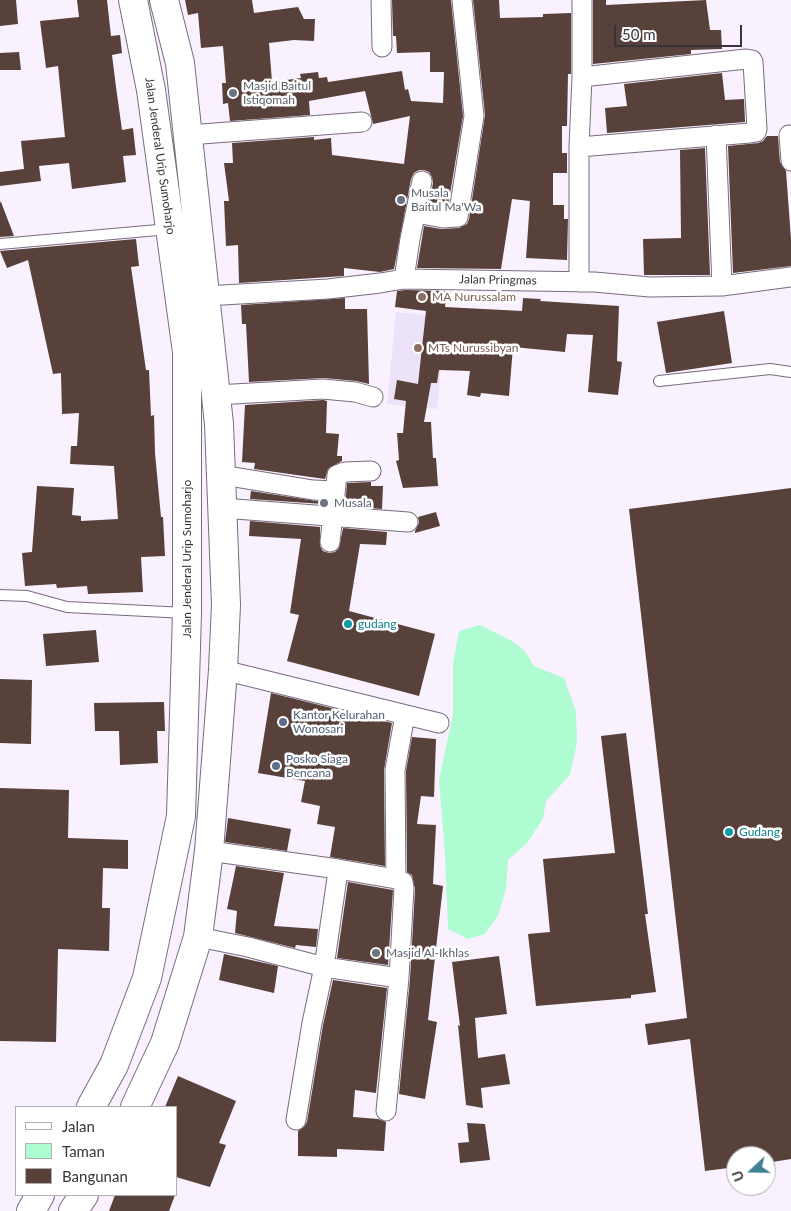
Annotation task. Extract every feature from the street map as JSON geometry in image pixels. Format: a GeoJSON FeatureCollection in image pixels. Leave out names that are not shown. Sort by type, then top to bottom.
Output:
{"type":"FeatureCollection","features":[{"type":"Feature","properties":{"kind":"highway","name":"Jalan Jenderal Urip Sumoharjo"},"geometry":{"type":"LineString","coordinates":[[92,1106],[114,1065],[148,978],[181,816],[187,613],[188,352],[152,90],[133,0]]}},
{"type":"Feature","properties":{"kind":"highway"},"geometry":{"type":"LineString","coordinates":[[135,1106],[165,1043],[198,937],[209,851],[226,605],[222,475],[216,395],[180,63],[164,0]]}},
{"type":"Feature","properties":{"kind":"highway"},"geometry":{"type":"LineString","coordinates":[[31,1211],[39,1196]]}},
{"type":"Feature","properties":{"kind":"highway"},"geometry":{"type":"LineString","coordinates":[[73,1211],[83,1196]]}},
{"type":"Feature","properties":{"kind":"street"},"geometry":{"type":"LineString","coordinates":[[381,0],[382,47]]}},
{"type":"Feature","properties":{"kind":"street"},"geometry":{"type":"LineString","coordinates":[[416,214],[442,218],[458,217],[474,116],[462,0]]}},
{"type":"Feature","properties":{"kind":"street"},"geometry":{"type":"LineString","coordinates":[[579,282],[582,0]]}},
{"type":"Feature","properties":{"kind":"street"},"geometry":{"type":"LineString","coordinates":[[579,147],[750,133],[756,132],[758,129],[752,60],[746,59],[582,77]]}},
{"type":"Feature","properties":{"kind":"street"},"geometry":{"type":"LineString","coordinates":[[188,135],[362,122]]}},
{"type":"Feature","properties":{"kind":"street"},"geometry":{"type":"LineString","coordinates":[[716,135],[722,286]]}},
{"type":"Feature","properties":{"kind":"street"},"geometry":{"type":"LineString","coordinates":[[789,135],[791,161]]}},
{"type":"Feature","properties":{"kind":"street"},"geometry":{"type":"LineString","coordinates":[[404,279],[422,181]]}},
{"type":"Feature","properties":{"kind":"street","name":"Jalan Pringmas"},"geometry":{"type":"LineString","coordinates":[[205,296],[328,289],[380,284],[404,279],[579,282],[650,287],[722,286],[791,277]]}},
{"type":"Feature","properties":{"kind":"street"},"geometry":{"type":"LineString","coordinates":[[216,395],[323,389],[355,392],[372,397]]}},
{"type":"Feature","properties":{"kind":"street"},"geometry":{"type":"LineString","coordinates":[[330,542],[338,474],[371,471]]}},
{"type":"Feature","properties":{"kind":"street"},"geometry":{"type":"LineString","coordinates":[[222,475],[313,490],[335,491]]}},
{"type":"Feature","properties":{"kind":"street"},"geometry":{"type":"LineString","coordinates":[[222,508],[408,522]]}},
{"type":"Feature","properties":{"kind":"street"},"geometry":{"type":"LineString","coordinates":[[223,670],[439,723]]}},
{"type":"Feature","properties":{"kind":"street"},"geometry":{"type":"LineString","coordinates":[[396,879],[395,770],[405,715]]}},
{"type":"Feature","properties":{"kind":"street"},"geometry":{"type":"LineString","coordinates":[[209,851],[338,868],[403,882],[398,978],[386,1112]]}},
{"type":"Feature","properties":{"kind":"street"},"geometry":{"type":"LineString","coordinates":[[296,1120],[312,1023],[324,967],[337,878]]}},
{"type":"Feature","properties":{"kind":"street"},"geometry":{"type":"LineString","coordinates":[[198,937],[257,949],[324,967],[398,978]]}},
{"type":"Feature","properties":{"kind":"lane"},"geometry":{"type":"LineString","coordinates":[[0,244],[170,229]]}},
{"type":"Feature","properties":{"kind":"lane"},"geometry":{"type":"LineString","coordinates":[[659,381],[770,369],[791,372]]}},
{"type":"Feature","properties":{"kind":"lane"},"geometry":{"type":"LineString","coordinates":[[0,595],[27,596],[67,607],[187,613]]}},
{"type":"Feature","properties":{"kind":"shaded area","name":"MTs Nurussibyan"},"geometry":{"type":"Polygon","coordinates":[[[396,312],[446,317],[437,409],[387,404],[396,312]]]}},
{"type":"Feature","properties":{"kind":"green space"},"geometry":{"type":"Polygon","coordinates":[[[480,625],[512,641],[524,650],[534,666],[564,678],[576,711],[577,743],[570,775],[546,801],[543,819],[527,843],[508,860],[506,889],[498,916],[485,934],[468,939],[448,929],[445,854],[439,780],[453,714],[453,664],[459,631],[480,625]]]}},
{"type":"Feature","properties":{"kind":"building"},"geometry":{"type":"Polygon","coordinates":[[[0,0],[16,0],[18,24],[0,26],[0,0]]]}},
{"type":"Feature","properties":{"kind":"building"},"geometry":{"type":"Polygon","coordinates":[[[77,0],[107,0],[111,36],[120,35],[122,53],[112,55],[116,87],[122,130],[133,128],[136,155],[123,156],[126,182],[72,189],[69,163],[39,166],[41,181],[0,186],[0,172],[24,169],[21,141],[65,137],[58,66],[46,68],[40,21],[79,17],[77,0]]]}},
{"type":"Feature","properties":{"kind":"building"},"geometry":{"type":"Polygon","coordinates":[[[185,0],[252,0],[254,13],[298,7],[304,19],[315,19],[314,41],[294,40],[269,43],[272,82],[301,78],[300,74],[318,72],[319,78],[327,77],[328,82],[402,71],[405,90],[408,89],[411,101],[443,103],[444,72],[430,72],[430,52],[397,53],[396,36],[393,36],[392,0],[451,0],[463,116],[448,206],[429,204],[433,183],[432,177],[429,172],[424,170],[414,173],[411,179],[394,269],[380,272],[344,268],[344,276],[239,283],[238,245],[226,246],[224,201],[229,201],[224,163],[233,163],[232,143],[314,137],[314,140],[331,138],[332,155],[404,164],[410,116],[373,124],[365,91],[309,101],[310,115],[230,121],[228,103],[223,104],[222,83],[226,83],[223,46],[201,48],[198,13],[188,15],[185,0]]]}},
{"type":"Feature","properties":{"kind":"building"},"geometry":{"type":"Polygon","coordinates":[[[473,0],[499,0],[500,18],[543,17],[543,14],[571,13],[571,74],[568,74],[567,126],[562,126],[562,153],[567,153],[567,173],[553,173],[553,205],[564,205],[564,219],[568,219],[567,260],[526,258],[530,201],[512,199],[501,269],[417,268],[424,226],[441,229],[459,228],[467,224],[469,219],[485,115],[473,0]]]}},
{"type":"Feature","properties":{"kind":"building"},"geometry":{"type":"Polygon","coordinates":[[[593,0],[606,0],[606,5],[706,0],[710,30],[721,30],[722,49],[691,50],[691,54],[593,64],[593,0]]]}},
{"type":"Feature","properties":{"kind":"building"},"geometry":{"type":"Polygon","coordinates":[[[19,52],[21,70],[0,70],[0,53],[19,52]]]}},
{"type":"Feature","properties":{"kind":"building"},"geometry":{"type":"Polygon","coordinates":[[[722,73],[725,100],[744,99],[745,122],[607,133],[605,108],[627,106],[624,84],[722,73]]]}},
{"type":"Feature","properties":{"kind":"building"},"geometry":{"type":"Polygon","coordinates":[[[767,136],[778,136],[780,162],[786,171],[791,266],[733,273],[728,146],[758,143],[767,136]]]}},
{"type":"Feature","properties":{"kind":"building"},"geometry":{"type":"Polygon","coordinates":[[[705,148],[710,275],[644,275],[643,239],[681,238],[680,150],[705,148]]]}},
{"type":"Feature","properties":{"kind":"building"},"geometry":{"type":"Polygon","coordinates":[[[1,202],[14,236],[0,237],[1,202]]]}},
{"type":"Feature","properties":{"kind":"building"},"geometry":{"type":"Polygon","coordinates":[[[136,239],[139,266],[131,267],[146,370],[149,370],[151,416],[154,415],[155,453],[161,517],[163,517],[165,556],[141,557],[143,592],[88,594],[87,586],[57,588],[56,584],[25,586],[22,553],[32,552],[37,486],[74,488],[72,515],[81,516],[81,521],[118,519],[114,466],[70,464],[71,446],[77,446],[79,413],[62,414],[61,373],[53,374],[28,260],[7,268],[0,251],[136,239]]]}},
{"type":"Feature","properties":{"kind":"building"},"geometry":{"type":"Polygon","coordinates":[[[397,291],[447,291],[445,307],[522,311],[523,298],[541,299],[540,301],[619,306],[617,361],[622,362],[618,395],[588,392],[593,335],[567,334],[565,352],[513,347],[509,396],[481,393],[480,397],[467,395],[470,371],[439,370],[437,383],[431,383],[424,422],[431,422],[433,458],[436,458],[438,486],[403,488],[396,461],[399,460],[397,433],[403,433],[406,401],[394,399],[397,380],[418,384],[426,311],[395,307],[397,291]]]}},
{"type":"Feature","properties":{"kind":"building"},"geometry":{"type":"Polygon","coordinates":[[[345,298],[345,309],[367,309],[369,384],[324,378],[249,382],[246,324],[242,324],[241,305],[345,298]]]}},
{"type":"Feature","properties":{"kind":"building"},"geometry":{"type":"Polygon","coordinates":[[[724,311],[732,363],[666,373],[657,322],[724,311]]]}},
{"type":"Feature","properties":{"kind":"building"},"geometry":{"type":"Polygon","coordinates":[[[327,401],[326,433],[339,434],[337,456],[342,456],[342,461],[328,469],[325,479],[254,469],[255,463],[242,462],[245,405],[327,401]]]}},
{"type":"Feature","properties":{"kind":"building"},"geometry":{"type":"Polygon","coordinates":[[[371,482],[371,486],[383,486],[382,509],[345,506],[347,483],[371,482]]]}},
{"type":"Feature","properties":{"kind":"building","name":"Gudang"},"geometry":{"type":"Polygon","coordinates":[[[791,488],[791,1159],[776,1161],[776,1146],[726,1146],[726,1168],[705,1171],[690,1039],[648,1045],[645,1024],[687,1018],[629,509],[791,488]]]}},
{"type":"Feature","properties":{"kind":"building"},"geometry":{"type":"Polygon","coordinates":[[[251,491],[323,502],[323,504],[250,499],[251,491]]]}},
{"type":"Feature","properties":{"kind":"building"},"geometry":{"type":"Polygon","coordinates":[[[436,512],[440,526],[415,533],[419,523],[418,517],[436,512]]]}},
{"type":"Feature","properties":{"kind":"building","name":"gudang"},"geometry":{"type":"Polygon","coordinates":[[[250,521],[320,527],[320,546],[323,551],[329,553],[335,552],[339,548],[343,528],[387,532],[386,545],[360,544],[349,611],[435,634],[419,696],[287,661],[299,615],[290,613],[301,539],[249,536],[250,521]]]}},
{"type":"Feature","properties":{"kind":"building"},"geometry":{"type":"Polygon","coordinates":[[[96,630],[99,662],[46,666],[43,634],[96,630]]]}},
{"type":"Feature","properties":{"kind":"building"},"geometry":{"type":"Polygon","coordinates":[[[0,679],[32,680],[31,744],[0,743],[0,679]]]}},
{"type":"Feature","properties":{"kind":"building"},"geometry":{"type":"Polygon","coordinates":[[[271,693],[392,723],[384,770],[385,866],[330,857],[335,827],[317,824],[320,806],[301,802],[305,781],[258,773],[271,693]]]}},
{"type":"Feature","properties":{"kind":"building"},"geometry":{"type":"Polygon","coordinates":[[[164,702],[165,731],[157,731],[158,763],[120,765],[119,731],[95,731],[94,703],[164,702]]]}},
{"type":"Feature","properties":{"kind":"building"},"geometry":{"type":"Polygon","coordinates":[[[626,733],[648,914],[645,914],[656,992],[631,995],[631,998],[536,1006],[528,934],[550,932],[543,859],[615,853],[601,736],[626,733]]]}},
{"type":"Feature","properties":{"kind":"building"},"geometry":{"type":"Polygon","coordinates":[[[412,737],[436,739],[434,797],[421,796],[417,824],[436,825],[433,884],[443,886],[428,1020],[437,1022],[425,1099],[399,1094],[410,979],[415,889],[412,875],[407,872],[406,771],[412,737]]]}},
{"type":"Feature","properties":{"kind":"building"},"geometry":{"type":"Polygon","coordinates":[[[0,788],[69,790],[68,838],[128,840],[128,869],[103,868],[102,908],[110,908],[109,951],[58,949],[56,1042],[0,1041],[0,788]]]}},
{"type":"Feature","properties":{"kind":"building"},"geometry":{"type":"Polygon","coordinates":[[[228,818],[291,829],[287,851],[225,842],[228,818]]]}},
{"type":"Feature","properties":{"kind":"building"},"geometry":{"type":"Polygon","coordinates":[[[236,866],[284,873],[274,926],[318,929],[316,947],[296,945],[295,948],[235,933],[237,911],[227,909],[236,866]]]}},
{"type":"Feature","properties":{"kind":"building"},"geometry":{"type":"Polygon","coordinates":[[[348,882],[393,890],[388,965],[337,958],[348,882]]]}},
{"type":"Feature","properties":{"kind":"building"},"geometry":{"type":"Polygon","coordinates":[[[224,954],[278,966],[274,993],[219,980],[224,954]]]}},
{"type":"Feature","properties":{"kind":"building"},"geometry":{"type":"Polygon","coordinates":[[[499,956],[507,1014],[475,1018],[478,1058],[505,1054],[510,1084],[481,1088],[483,1108],[466,1105],[458,1025],[460,1026],[452,962],[499,956]]]}},
{"type":"Feature","properties":{"kind":"building"},"geometry":{"type":"Polygon","coordinates":[[[333,980],[387,988],[376,1093],[355,1090],[353,1117],[378,1119],[386,1122],[384,1151],[337,1149],[337,1157],[298,1156],[298,1131],[307,1122],[323,1025],[333,980]]]}},
{"type":"Feature","properties":{"kind":"building"},"geometry":{"type":"Polygon","coordinates":[[[178,1076],[236,1101],[219,1143],[226,1145],[210,1187],[178,1178],[178,1106],[165,1106],[178,1076]]]}},
{"type":"Feature","properties":{"kind":"building"},"geometry":{"type":"Polygon","coordinates":[[[467,1123],[485,1124],[490,1160],[460,1163],[458,1143],[469,1142],[467,1123]]]}},
{"type":"Feature","properties":{"kind":"building"},"geometry":{"type":"Polygon","coordinates":[[[115,1196],[175,1196],[169,1211],[109,1211],[115,1196]]]}},
{"type":"Feature","properties":{"kind":"place","name":"Masjid Baitul Istiqomah"},"geometry":{"type":"Point","coordinates":[233,93]}},
{"type":"Feature","properties":{"kind":"place","name":"Musala Baitul Ma'Wa"},"geometry":{"type":"Point","coordinates":[401,200]}},
{"type":"Feature","properties":{"kind":"place","name":"MA Nurussalam"},"geometry":{"type":"Point","coordinates":[422,297]}},
{"type":"Feature","properties":{"kind":"place","name":"MTs Nurussibyan"},"geometry":{"type":"Point","coordinates":[418,348]}},
{"type":"Feature","properties":{"kind":"place","name":"Musala"},"geometry":{"type":"Point","coordinates":[324,503]}},
{"type":"Feature","properties":{"kind":"place","name":"gudang"},"geometry":{"type":"Point","coordinates":[348,624]}},
{"type":"Feature","properties":{"kind":"place","name":"Kantor Kelurahan Wonosari"},"geometry":{"type":"Point","coordinates":[283,722]}},
{"type":"Feature","properties":{"kind":"place","name":"Posko Siaga Bencana"},"geometry":{"type":"Point","coordinates":[276,766]}},
{"type":"Feature","properties":{"kind":"place","name":"Gudang"},"geometry":{"type":"Point","coordinates":[729,832]}},
{"type":"Feature","properties":{"kind":"place","name":"Masjid Al-Ikhlas"},"geometry":{"type":"Point","coordinates":[376,953]}}]}
